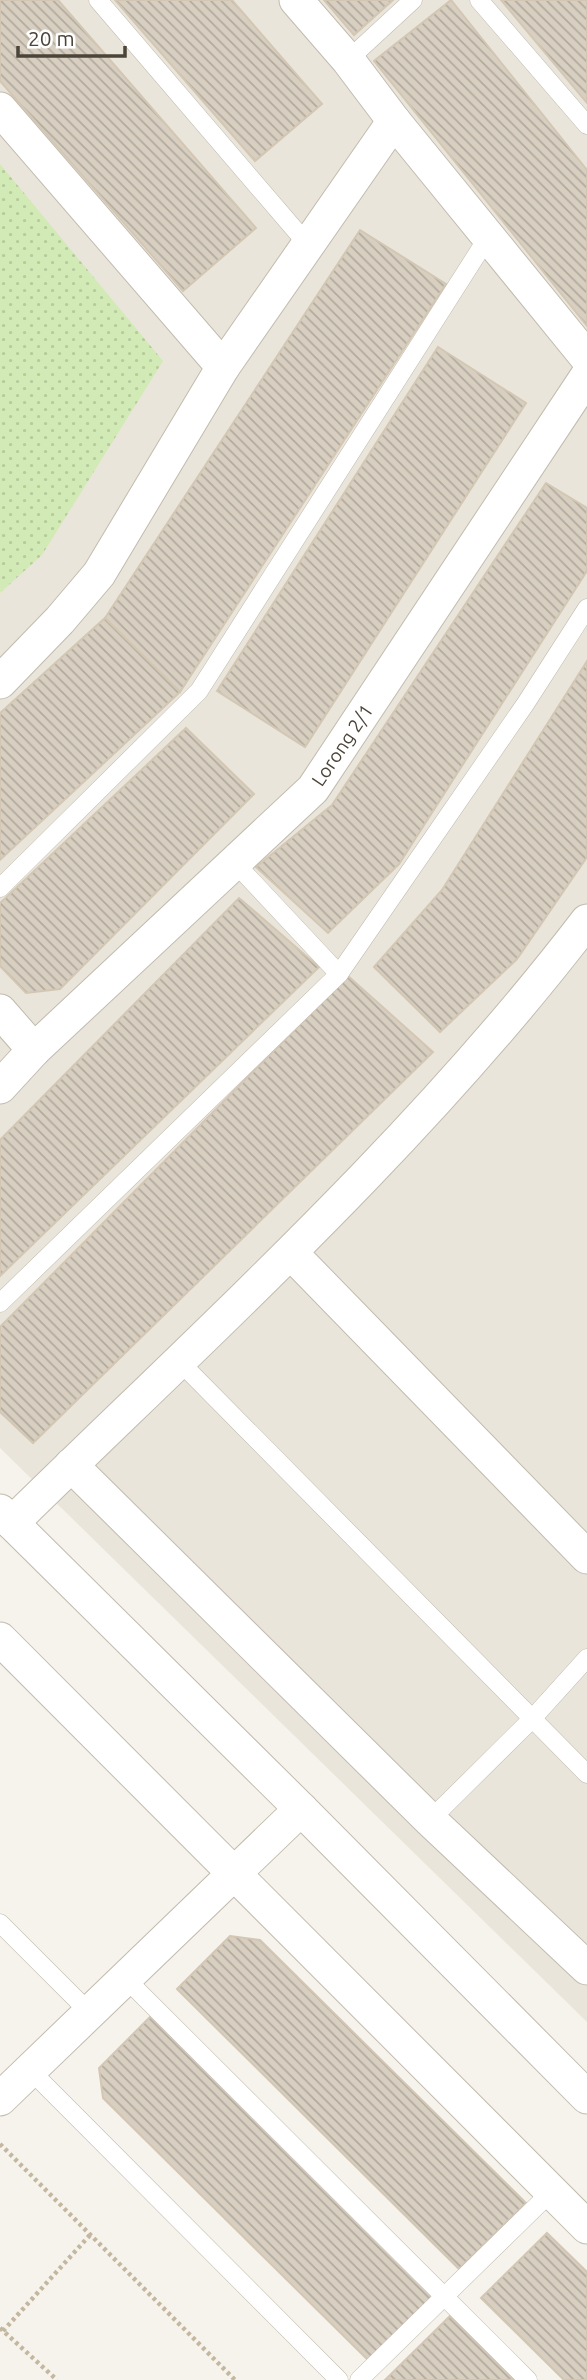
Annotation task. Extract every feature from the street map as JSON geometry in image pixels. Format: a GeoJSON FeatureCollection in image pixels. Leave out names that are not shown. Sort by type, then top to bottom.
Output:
{"type":"FeatureCollection","features":[{"type":"Feature","properties":{"kind":"street"},"geometry":{"type":"LineString","coordinates":[[296,0],[348,60],[394,121],[587,358]]}},
{"type":"Feature","properties":{"kind":"street"},"geometry":{"type":"LineString","coordinates":[[0,110],[223,368]]}},
{"type":"Feature","properties":{"kind":"street"},"geometry":{"type":"LineString","coordinates":[[0,682],[60,620],[99,574],[223,368],[394,121]]}},
{"type":"Feature","properties":{"kind":"street","name":"Lorong 2/1"},"geometry":{"type":"LineString","coordinates":[[0,1087],[34,1050],[313,789],[587,376]]}},
{"type":"Feature","properties":{"kind":"street"},"geometry":{"type":"LineString","coordinates":[[587,921],[525,1001],[291,1253],[71,1465],[6,1517],[587,2097]]}},
{"type":"Feature","properties":{"kind":"street"},"geometry":{"type":"LineString","coordinates":[[0,1012],[34,1050]]}},
{"type":"Feature","properties":{"kind":"street"},"geometry":{"type":"LineString","coordinates":[[291,1253],[587,1557]]}},
{"type":"Feature","properties":{"kind":"street"},"geometry":{"type":"LineString","coordinates":[[71,1465],[430,1820],[587,1968]]}},
{"type":"Feature","properties":{"kind":"street"},"geometry":{"type":"LineString","coordinates":[[0,1640],[587,2227]]}},
{"type":"Feature","properties":{"kind":"street"},"geometry":{"type":"LineString","coordinates":[[0,2099],[301,1809]]}},
{"type":"Feature","properties":{"kind":"lane"},"geometry":{"type":"LineString","coordinates":[[98,0],[308,245]]}},
{"type":"Feature","properties":{"kind":"lane"},"geometry":{"type":"LineString","coordinates":[[348,60],[413,0]]}},
{"type":"Feature","properties":{"kind":"lane"},"geometry":{"type":"LineString","coordinates":[[479,0],[587,125]]}},
{"type":"Feature","properties":{"kind":"lane"},"geometry":{"type":"LineString","coordinates":[[0,888],[199,691],[488,237]]}},
{"type":"Feature","properties":{"kind":"lane"},"geometry":{"type":"LineString","coordinates":[[0,1303],[339,974],[526,703],[587,608]]}},
{"type":"Feature","properties":{"kind":"lane"},"geometry":{"type":"LineString","coordinates":[[235,863],[339,974]]}},
{"type":"Feature","properties":{"kind":"lane"},"geometry":{"type":"LineString","coordinates":[[179,1361],[587,1774]]}},
{"type":"Feature","properties":{"kind":"lane"},"geometry":{"type":"LineString","coordinates":[[430,1820],[587,1658]]}},
{"type":"Feature","properties":{"kind":"lane"},"geometry":{"type":"LineString","coordinates":[[0,1923],[90,2013]]}},
{"type":"Feature","properties":{"kind":"lane"},"geometry":{"type":"LineString","coordinates":[[125,1978],[528,2380]]}},
{"type":"Feature","properties":{"kind":"lane"},"geometry":{"type":"LineString","coordinates":[[30,2070],[339,2380]]}},
{"type":"Feature","properties":{"kind":"lane"},"geometry":{"type":"LineString","coordinates":[[359,2380],[551,2192]]}},
{"type":"Feature","properties":{"kind":"path"},"geometry":{"type":"LineString","coordinates":[[0,2144],[235,2380]]}},
{"type":"Feature","properties":{"kind":"path"},"geometry":{"type":"LineString","coordinates":[[57,2380],[2,2330],[90,2235]]}},
{"type":"Feature","properties":{"kind":"shaded area"},"geometry":{"type":"Polygon","coordinates":[[[0,0],[587,0],[587,2022],[0,1448],[0,0]]]}},
{"type":"Feature","properties":{"kind":"green space"},"geometry":{"type":"Polygon","coordinates":[[[0,164],[163,361],[42,555],[0,593],[0,164]]]}},
{"type":"Feature","properties":{"kind":"building"},"geometry":{"type":"Polygon","coordinates":[[[0,0],[58,0],[256,228],[183,291],[0,81],[0,0]]]}},
{"type":"Feature","properties":{"kind":"building"},"geometry":{"type":"Polygon","coordinates":[[[115,0],[232,0],[322,104],[255,161],[115,0]]]}},
{"type":"Feature","properties":{"kind":"building"},"geometry":{"type":"Polygon","coordinates":[[[324,0],[393,0],[354,35],[324,0]]]}},
{"type":"Feature","properties":{"kind":"building"},"geometry":{"type":"Polygon","coordinates":[[[451,0],[587,170],[587,326],[374,61],[451,0]]]}},
{"type":"Feature","properties":{"kind":"building"},"geometry":{"type":"Polygon","coordinates":[[[501,0],[587,0],[587,103],[501,0]]]}},
{"type":"Feature","properties":{"kind":"building"},"geometry":{"type":"Polygon","coordinates":[[[360,230],[446,284],[180,692],[105,618],[360,230]]]}},
{"type":"Feature","properties":{"kind":"building"},"geometry":{"type":"Polygon","coordinates":[[[438,347],[526,403],[305,747],[217,691],[438,347]]]}},
{"type":"Feature","properties":{"kind":"building"},"geometry":{"type":"Polygon","coordinates":[[[546,483],[587,508],[587,571],[399,864],[328,933],[256,867],[332,805],[546,483]]]}},
{"type":"Feature","properties":{"kind":"building"},"geometry":{"type":"Polygon","coordinates":[[[105,618],[180,692],[0,860],[0,713],[105,618]]]}},
{"type":"Feature","properties":{"kind":"building"},"geometry":{"type":"Polygon","coordinates":[[[587,661],[587,857],[517,959],[440,1032],[374,967],[442,890],[587,661]]]}},
{"type":"Feature","properties":{"kind":"building"},"geometry":{"type":"Polygon","coordinates":[[[186,728],[254,794],[60,989],[26,993],[0,966],[0,903],[186,728]]]}},
{"type":"Feature","properties":{"kind":"building"},"geometry":{"type":"Polygon","coordinates":[[[239,898],[319,967],[0,1276],[0,1140],[239,898]]]}},
{"type":"Feature","properties":{"kind":"building"},"geometry":{"type":"Polygon","coordinates":[[[348,976],[433,1052],[33,1443],[0,1412],[0,1327],[348,976]]]}},
{"type":"Feature","properties":{"kind":"building"},"geometry":{"type":"Polygon","coordinates":[[[230,1936],[260,1940],[526,2203],[459,2269],[177,1989],[230,1936]]]}},
{"type":"Feature","properties":{"kind":"building"},"geometry":{"type":"Polygon","coordinates":[[[152,2015],[435,2295],[369,2361],[103,2098],[99,2068],[152,2015]]]}},
{"type":"Feature","properties":{"kind":"building"},"geometry":{"type":"Polygon","coordinates":[[[547,2233],[587,2272],[587,2380],[564,2380],[481,2298],[547,2233]]]}},
{"type":"Feature","properties":{"kind":"building"},"geometry":{"type":"Polygon","coordinates":[[[450,2316],[515,2380],[385,2380],[450,2316]]]}}]}
